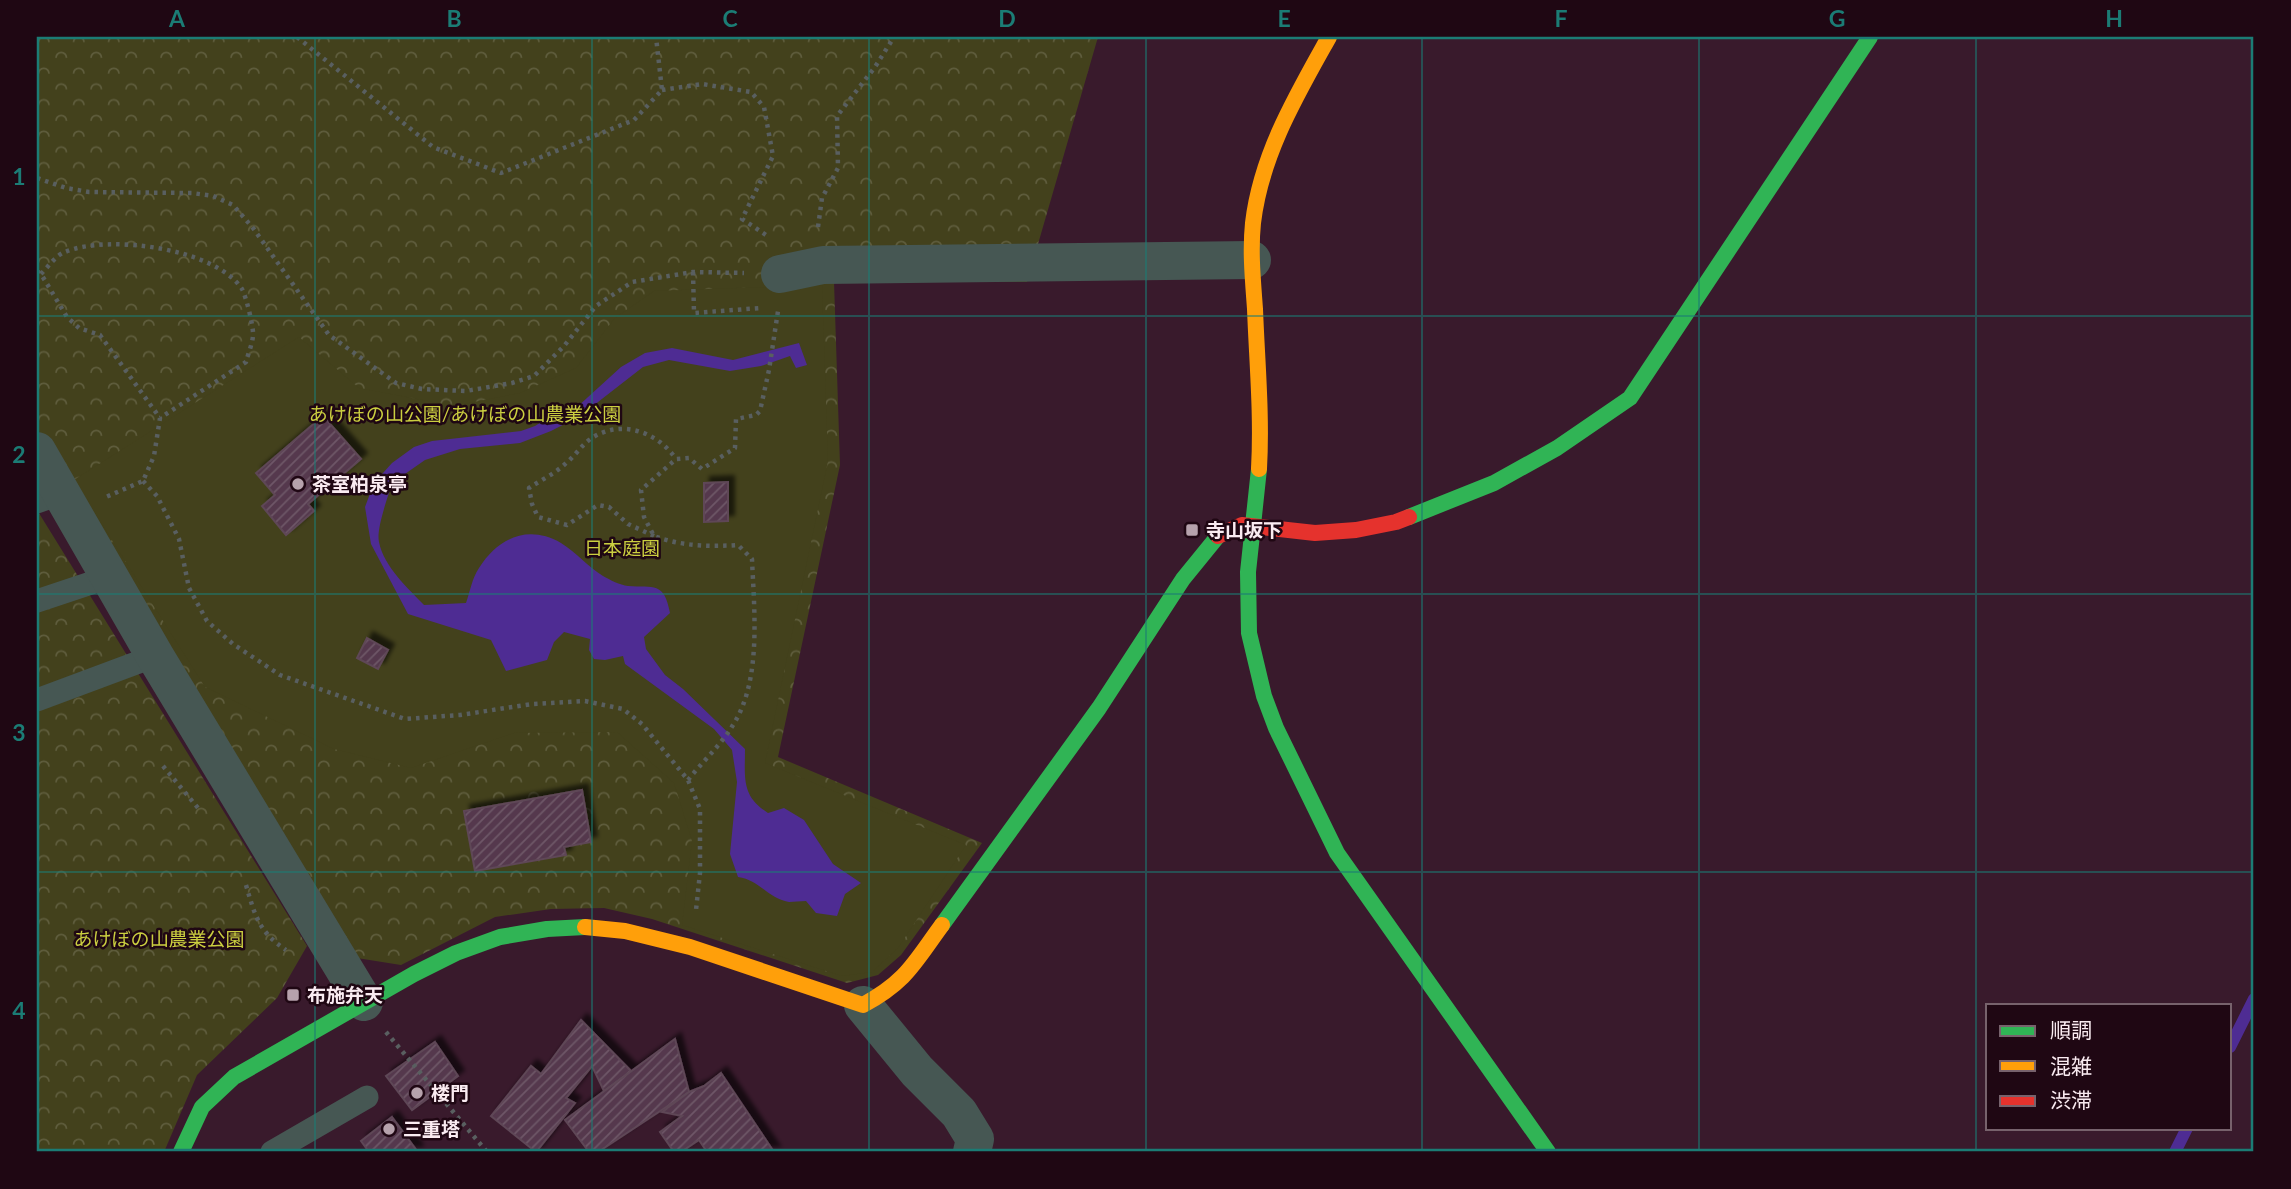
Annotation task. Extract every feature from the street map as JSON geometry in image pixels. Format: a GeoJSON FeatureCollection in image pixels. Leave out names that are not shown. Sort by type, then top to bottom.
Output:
{"type":"FeatureCollection","features":[{"type":"Feature","properties":{"kind":"street"},"geometry":{"type":"LineString","coordinates":[[1329,37],[1293,102],[1265,171],[1253,224],[1252,260],[1261,430],[1259,475],[1248,572],[1249,633],[1264,696],[1276,728],[1337,853],[1548,1152]]}},
{"type":"Feature","properties":{"kind":"street"},"geometry":{"type":"LineString","coordinates":[[863,1005],[888,991],[912,969],[1099,708],[1183,579],[1206,549],[1231,529],[1253,525],[1315,533],[1396,523],[1494,483],[1557,448],[1630,398],[1870,37]]}},
{"type":"Feature","properties":{"kind":"street"},"geometry":{"type":"LineString","coordinates":[[784,288],[1252,260]]}},
{"type":"Feature","properties":{"kind":"street"},"geometry":{"type":"LineString","coordinates":[[37,451],[59,505],[109,577],[364,1002]]}},
{"type":"Feature","properties":{"kind":"street"},"geometry":{"type":"LineString","coordinates":[[181,1152],[202,1107],[234,1077],[364,1002],[456,953],[500,937],[593,926],[647,935],[690,947],[863,1005],[917,1071],[959,1114],[975,1139],[972,1152]]}},
{"type":"Feature","properties":{"kind":"lane"},"geometry":{"type":"LineString","coordinates":[[37,601],[109,577]]}},
{"type":"Feature","properties":{"kind":"lane"},"geometry":{"type":"LineString","coordinates":[[37,700],[155,656]]}},
{"type":"Feature","properties":{"kind":"lane"},"geometry":{"type":"LineString","coordinates":[[272,1152],[367,1097]]}},
{"type":"Feature","properties":{"kind":"path"},"geometry":{"type":"LineString","coordinates":[[297,37],[433,147],[501,173],[634,120],[662,90],[702,84],[751,92],[764,107],[774,156],[742,219],[784,288]]}},
{"type":"Feature","properties":{"kind":"path"},"geometry":{"type":"LineString","coordinates":[[656,37],[662,90]]}},
{"type":"Feature","properties":{"kind":"path"},"geometry":{"type":"LineString","coordinates":[[654,536],[644,517],[641,490],[676,459],[689,458],[702,469],[735,448],[736,419],[756,415],[760,411],[784,288],[822,198],[838,168],[837,116],[875,67],[894,37]]}},
{"type":"Feature","properties":{"kind":"path"},"geometry":{"type":"LineString","coordinates":[[37,178],[66,188],[89,192],[192,193],[233,205],[253,228],[329,335],[396,383],[422,388],[466,391],[534,376],[564,346],[596,306],[632,282],[693,272],[784,288]]}},
{"type":"Feature","properties":{"kind":"path"},"geometry":{"type":"LineString","coordinates":[[59,505],[107,496],[143,481],[154,456],[160,418],[100,335],[79,328],[67,317],[39,273],[63,252],[96,245],[133,244],[192,256],[229,274],[243,291],[253,334],[246,362],[160,418]]}},
{"type":"Feature","properties":{"kind":"path"},"geometry":{"type":"LineString","coordinates":[[693,272],[694,313],[784,288]]}},
{"type":"Feature","properties":{"kind":"path"},"geometry":{"type":"LineString","coordinates":[[676,459],[668,447],[651,435],[632,429],[607,431],[592,437],[576,450],[567,463],[529,488],[538,517],[567,525],[598,505],[609,507],[628,524],[654,536],[674,543],[738,545],[752,559],[755,626],[751,677],[733,727],[688,780]]}},
{"type":"Feature","properties":{"kind":"path"},"geometry":{"type":"LineString","coordinates":[[143,481],[157,496],[179,539],[189,588],[207,621],[233,644],[280,675],[405,719],[460,715],[532,704],[585,701],[623,709],[642,724],[688,780],[700,809],[700,873],[690,947]]}},
{"type":"Feature","properties":{"kind":"path"},"geometry":{"type":"LineString","coordinates":[[406,1057],[487,1152]]}},
{"type":"Feature","properties":{"kind":"green space","name":"あけぼの山公園/あけぼの山農業公園"},"geometry":{"type":"Polygon","coordinates":[[[37,37],[1098,37],[1027,282],[834,282],[840,465],[778,757],[982,843],[901,955],[878,975],[847,983],[652,919],[604,908],[551,909],[495,917],[401,965],[357,958],[37,428],[37,37]]]}},
{"type":"Feature","properties":{"kind":"green space","name":"日本庭園"},"geometry":{"type":"Polygon","coordinates":[[[822,285],[828,461],[765,763],[966,845],[898,948],[872,972],[842,976],[682,925],[692,841],[674,783],[617,732],[514,733],[411,768],[334,749],[205,687],[74,480],[299,337],[359,388],[454,406],[520,393],[576,368],[615,318],[654,291],[822,285]]]}},
{"type":"Feature","properties":{"kind":"green space","name":"あけぼの山農業公園"},"geometry":{"type":"Polygon","coordinates":[[[37,510],[307,946],[277,998],[197,1075],[164,1152],[37,1152],[37,510]]]}},
{"type":"Feature","properties":{"kind":"shaded area"},"geometry":{"type":"Polygon","coordinates":[[[799,343],[807,365],[796,368],[790,356],[761,366],[730,371],[669,360],[643,367],[580,416],[551,431],[520,443],[460,449],[425,460],[392,483],[381,521],[379,542],[391,568],[424,605],[466,603],[475,576],[487,558],[505,542],[526,535],[549,537],[561,543],[615,582],[661,591],[670,613],[644,637],[646,649],[665,675],[745,749],[746,786],[759,807],[768,813],[784,808],[804,820],[833,864],[861,883],[845,894],[837,916],[816,913],[806,901],[782,900],[738,877],[730,854],[737,782],[732,750],[714,729],[625,664],[623,656],[605,660],[594,659],[589,650],[590,639],[564,632],[554,642],[547,660],[506,671],[491,640],[408,614],[371,544],[365,507],[374,483],[392,463],[414,447],[432,441],[521,431],[535,426],[576,408],[621,367],[645,353],[672,348],[733,360],[799,343]]]}},
{"type":"Feature","properties":{"kind":"building","name":"茶室柏泉亭"},"geometry":{"type":"Polygon","coordinates":[[[323,416],[361,459],[308,504],[314,511],[286,535],[262,506],[275,495],[256,473],[323,416]]]}},
{"type":"Feature","properties":{"kind":"building"},"geometry":{"type":"Polygon","coordinates":[[[728,482],[728,521],[704,522],[704,483],[728,482]]]}},
{"type":"Feature","properties":{"kind":"building"},"geometry":{"type":"Polygon","coordinates":[[[367,638],[388,650],[378,669],[357,658],[367,638]]]}},
{"type":"Feature","properties":{"kind":"building"},"geometry":{"type":"Polygon","coordinates":[[[582,790],[591,842],[564,847],[566,855],[475,871],[464,811],[582,790]]]}},
{"type":"Feature","properties":{"kind":"building"},"geometry":{"type":"Polygon","coordinates":[[[581,1020],[631,1071],[604,1091],[592,1066],[566,1098],[575,1103],[536,1152],[491,1116],[531,1066],[541,1074],[581,1020]]]}},
{"type":"Feature","properties":{"kind":"building"},"geometry":{"type":"Polygon","coordinates":[[[675,1039],[689,1092],[598,1152],[589,1152],[565,1120],[675,1039]]]}},
{"type":"Feature","properties":{"kind":"building","name":"楼門"},"geometry":{"type":"Polygon","coordinates":[[[435,1042],[458,1076],[412,1110],[386,1076],[435,1042]]]}},
{"type":"Feature","properties":{"kind":"building"},"geometry":{"type":"Polygon","coordinates":[[[721,1073],[774,1152],[707,1152],[699,1140],[681,1152],[674,1152],[660,1132],[682,1116],[662,1112],[721,1073]]]}},
{"type":"Feature","properties":{"kind":"building","name":"三重塔"},"geometry":{"type":"Polygon","coordinates":[[[392,1117],[417,1151],[369,1152],[361,1141],[392,1117]]]}},
{"type":"Feature","properties":{"kind":"waterway"},"geometry":{"type":"LineString","coordinates":[[2232,1043],[2254,999]]}},
{"type":"Feature","properties":{"kind":"waterway"},"geometry":{"type":"LineString","coordinates":[[2175,1152],[2186,1130]]}},
{"type":"Feature","properties":{"kind":"traffic: fast"},"geometry":{"type":"LineString","coordinates":[[1409,517],[1494,483],[1557,448],[1630,398],[1870,37]]}},
{"type":"Feature","properties":{"kind":"traffic: fast"},"geometry":{"type":"LineString","coordinates":[[1259,469],[1248,572],[1249,633],[1264,696],[1276,728],[1337,853],[1548,1152]]}},
{"type":"Feature","properties":{"kind":"traffic: fast"},"geometry":{"type":"LineString","coordinates":[[942,925],[1099,708],[1183,579],[1218,536]]}},
{"type":"Feature","properties":{"kind":"traffic: fast"},"geometry":{"type":"LineString","coordinates":[[181,1152],[202,1107],[234,1077],[414,974],[456,953],[500,937],[547,929],[585,927]]}},
{"type":"Feature","properties":{"kind":"traffic: slow"},"geometry":{"type":"LineString","coordinates":[[1259,469],[1260,409],[1252,266],[1253,223],[1257,198],[1282,127],[1329,37]]}},
{"type":"Feature","properties":{"kind":"traffic: slow"},"geometry":{"type":"LineString","coordinates":[[585,927],[625,931],[690,947],[863,1005],[900,979],[942,925]]}},
{"type":"Feature","properties":{"kind":"traffic: jam"},"geometry":{"type":"LineString","coordinates":[[1218,536],[1242,525],[1315,533],[1356,530],[1409,517]]}},
{"type":"Feature","properties":{"kind":"place","name":"茶室柏泉亭"},"geometry":{"type":"Point","coordinates":[298,484]}},
{"type":"Feature","properties":{"kind":"place","name":"寺山坂下"},"geometry":{"type":"Point","coordinates":[1192,530]}},
{"type":"Feature","properties":{"kind":"place","name":"布施弁天"},"geometry":{"type":"Point","coordinates":[293,995]}},
{"type":"Feature","properties":{"kind":"place","name":"楼門"},"geometry":{"type":"Point","coordinates":[417,1093]}},
{"type":"Feature","properties":{"kind":"place","name":"三重塔"},"geometry":{"type":"Point","coordinates":[389,1129]}}]}
